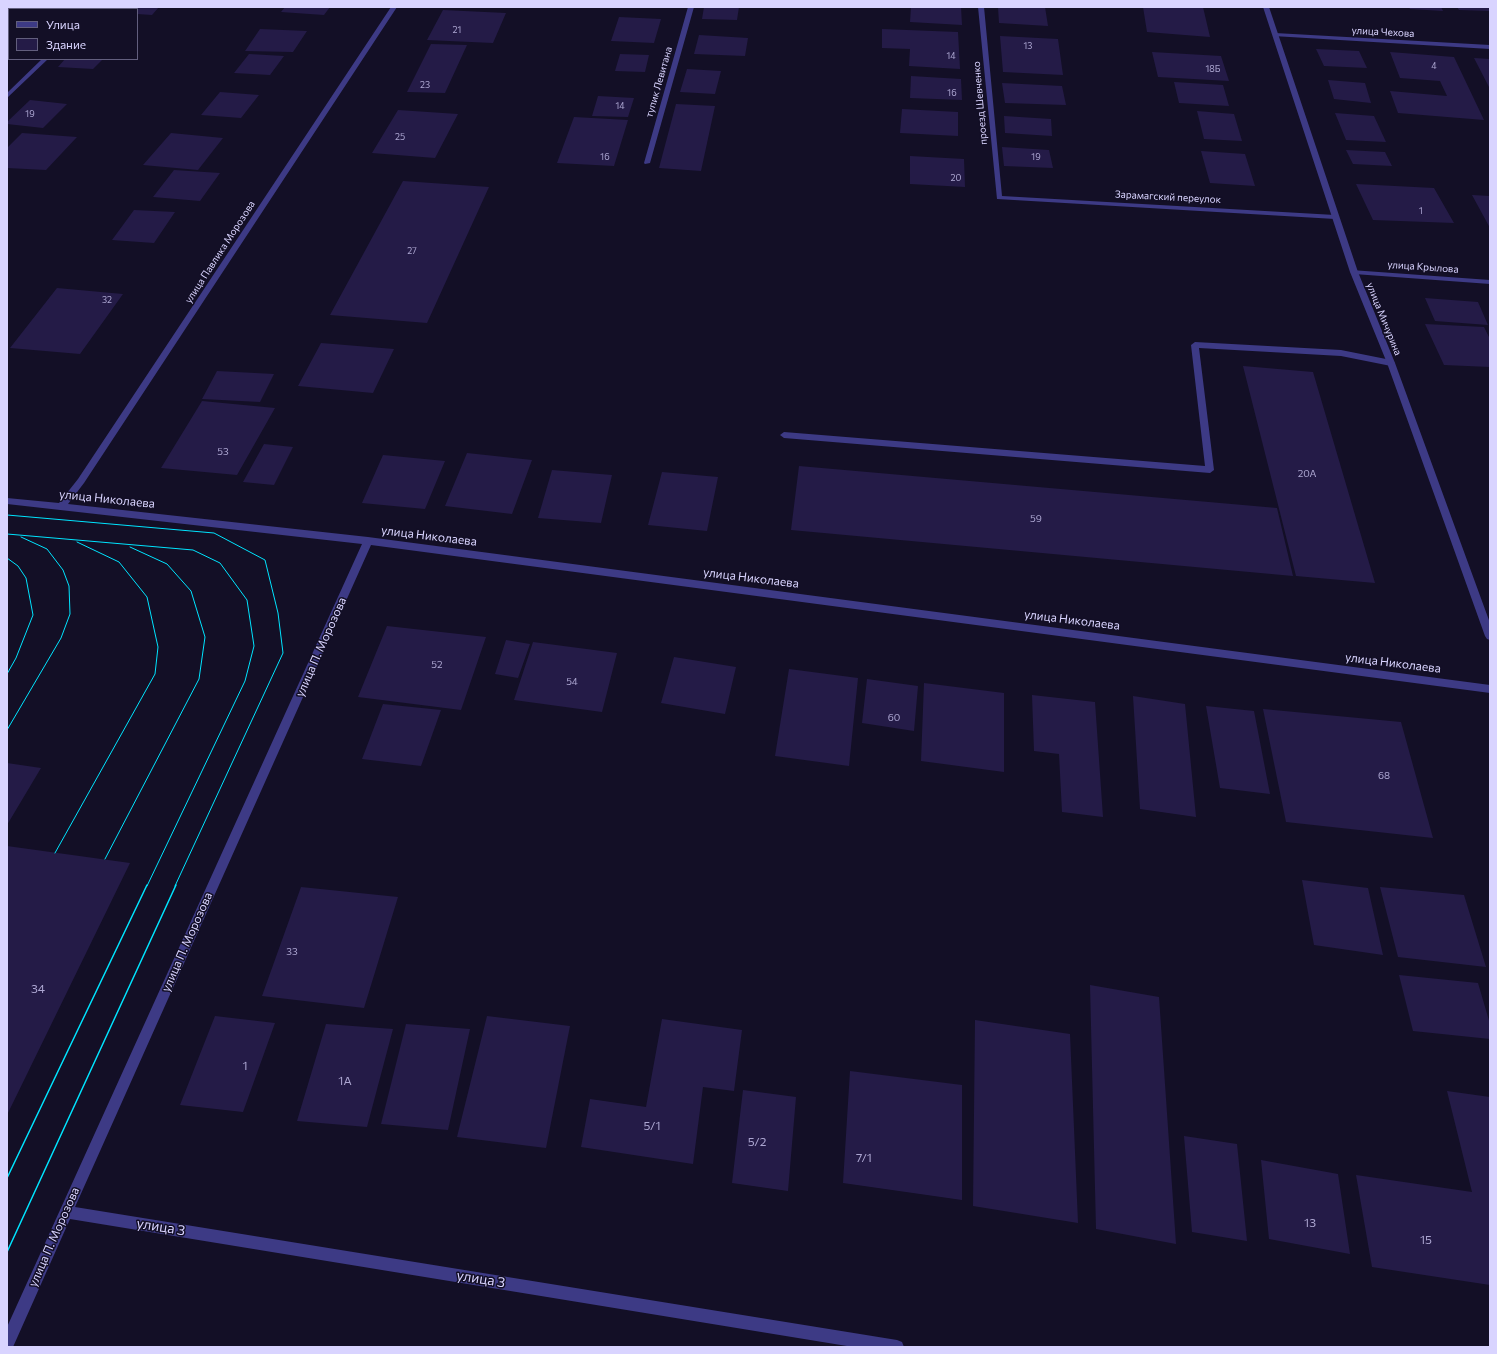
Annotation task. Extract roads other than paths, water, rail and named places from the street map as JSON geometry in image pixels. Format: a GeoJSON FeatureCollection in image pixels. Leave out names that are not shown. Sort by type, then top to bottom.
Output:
{"type":"FeatureCollection","features":[{"type":"Feature","properties":{"kind":"street","name":"улица Павлика Морозова"},"geometry":{"type":"LineString","coordinates":[[61,507],[81,480],[394,7]]}},
{"type":"Feature","properties":{"kind":"street","name":"тупик Левитана"},"geometry":{"type":"LineString","coordinates":[[647,163],[691,7]]}},
{"type":"Feature","properties":{"kind":"street","name":"проезд Шевченко"},"geometry":{"type":"LineString","coordinates":[[982,7],[999,198]]}},
{"type":"Feature","properties":{"kind":"street","name":"улица Мичурина"},"geometry":{"type":"LineString","coordinates":[[1266,7],[1354,272],[1391,363],[1490,636]]}},
{"type":"Feature","properties":{"kind":"street","name":"улица Чехова"},"geometry":{"type":"LineString","coordinates":[[1275,35],[1490,47]]}},
{"type":"Feature","properties":{"kind":"street"},"geometry":{"type":"LineString","coordinates":[[7,96],[44,60]]}},
{"type":"Feature","properties":{"kind":"street","name":"Зарамагский переулок"},"geometry":{"type":"LineString","coordinates":[[999,198],[1335,217]]}},
{"type":"Feature","properties":{"kind":"street","name":"улица Крылова"},"geometry":{"type":"LineString","coordinates":[[1354,272],[1490,282]]}},
{"type":"Feature","properties":{"kind":"street"},"geometry":{"type":"LineString","coordinates":[[784,435],[1210,470],[1195,344],[1341,353],[1391,363]]}},
{"type":"Feature","properties":{"kind":"street","name":"улица Николаева"},"geometry":{"type":"LineString","coordinates":[[7,501],[368,541],[1490,690]]}},
{"type":"Feature","properties":{"kind":"street","name":"улица П. Морозова"},"geometry":{"type":"LineString","coordinates":[[7,1343],[368,541]]}},
{"type":"Feature","properties":{"kind":"street","name":"улица 3"},"geometry":{"type":"LineString","coordinates":[[65,1212],[897,1347]]}},
{"type":"Feature","properties":{"kind":"tram line"},"geometry":{"type":"LineString","coordinates":[[7,515],[214,533],[265,560],[278,613],[283,653],[175,886]]}},
{"type":"Feature","properties":{"kind":"tram line"},"geometry":{"type":"LineString","coordinates":[[7,534],[193,550],[220,563],[247,600],[254,646],[245,681],[147,886]]}},
{"type":"Feature","properties":{"kind":"tram line"},"geometry":{"type":"LineString","coordinates":[[7,730],[61,638],[70,614],[69,586],[63,570],[47,549],[21,537]]}},
{"type":"Feature","properties":{"kind":"tram line"},"geometry":{"type":"LineString","coordinates":[[55,853],[155,674],[158,647],[147,597],[119,562],[77,542]]}},
{"type":"Feature","properties":{"kind":"tram line"},"geometry":{"type":"LineString","coordinates":[[105,859],[199,679],[205,637],[191,591],[167,564],[130,547]]}},
{"type":"Feature","properties":{"kind":"tram line"},"geometry":{"type":"LineString","coordinates":[[7,558],[18,566],[26,578],[33,615],[16,658],[7,674]]}},
{"type":"Feature","properties":{"kind":"tram line"},"geometry":{"type":"LineString","coordinates":[[7,1178],[147,885]]}},
{"type":"Feature","properties":{"kind":"tram line"},"geometry":{"type":"LineString","coordinates":[[7,1252],[176,885]]}}]}
